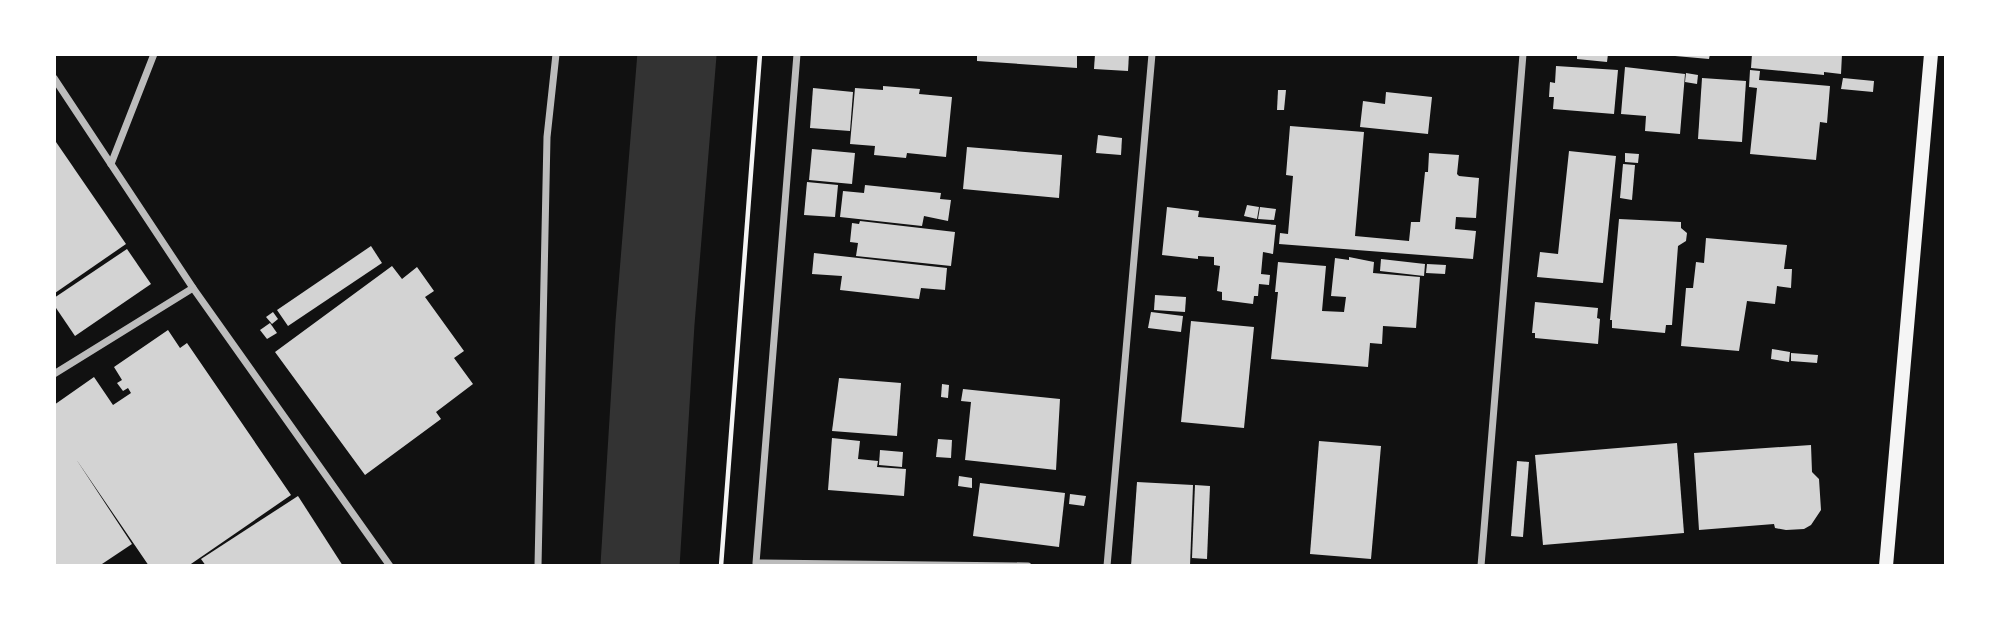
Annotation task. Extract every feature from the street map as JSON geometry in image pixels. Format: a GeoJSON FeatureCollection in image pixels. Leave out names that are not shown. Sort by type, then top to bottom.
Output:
{"type":"FeatureCollection","features":[{"type":"Feature","properties":{"kind":"main road"},"geometry":{"type":"LineString","coordinates":[[1886,566],[1931,54]]}},
{"type":"Feature","properties":{"kind":"street"},"geometry":{"type":"LineString","coordinates":[[111,164],[154,54]]}},
{"type":"Feature","properties":{"kind":"street"},"geometry":{"type":"LineString","coordinates":[[538,566],[547,137],[556,54]]}},
{"type":"Feature","properties":{"kind":"street"},"geometry":{"type":"LineString","coordinates":[[797,54],[756,563],[1028,566]]}},
{"type":"Feature","properties":{"kind":"street"},"geometry":{"type":"LineString","coordinates":[[1107,566],[1152,54]]}},
{"type":"Feature","properties":{"kind":"street"},"geometry":{"type":"LineString","coordinates":[[1480,566],[1523,54]]}},
{"type":"Feature","properties":{"kind":"street"},"geometry":{"type":"LineString","coordinates":[[54,78],[193,288],[390,566]]}},
{"type":"Feature","properties":{"kind":"street"},"geometry":{"type":"LineString","coordinates":[[54,374],[193,288]]}},
{"type":"Feature","properties":{"kind":"path"},"geometry":{"type":"LineString","coordinates":[[721,566],[760,54]]}},
{"type":"Feature","properties":{"kind":"building"},"geometry":{"type":"Polygon","coordinates":[[[977,54],[1077,54],[1077,68],[977,61],[977,54]]]}},
{"type":"Feature","properties":{"kind":"building"},"geometry":{"type":"Polygon","coordinates":[[[1095,54],[1129,54],[1128,71],[1094,69],[1095,54]]]}},
{"type":"Feature","properties":{"kind":"building"},"geometry":{"type":"Polygon","coordinates":[[[1577,54],[1608,54],[1607,62],[1577,59],[1577,54]]]}},
{"type":"Feature","properties":{"kind":"building"},"geometry":{"type":"Polygon","coordinates":[[[1675,54],[1710,54],[1709,59],[1675,54]]]}},
{"type":"Feature","properties":{"kind":"building"},"geometry":{"type":"Polygon","coordinates":[[[1752,54],[1842,54],[1841,74],[1824,72],[1824,75],[1751,68],[1752,54]]]}},
{"type":"Feature","properties":{"kind":"building"},"geometry":{"type":"Polygon","coordinates":[[[1556,66],[1618,70],[1614,114],[1553,109],[1554,97],[1549,97],[1550,82],[1555,83],[1556,66]]]}},
{"type":"Feature","properties":{"kind":"building"},"geometry":{"type":"Polygon","coordinates":[[[1625,67],[1685,74],[1680,134],[1645,131],[1646,116],[1621,114],[1625,67]]]}},
{"type":"Feature","properties":{"kind":"building"},"geometry":{"type":"Polygon","coordinates":[[[1750,70],[1760,71],[1759,80],[1830,86],[1827,123],[1820,122],[1816,160],[1750,154],[1757,88],[1749,87],[1750,70]]]}},
{"type":"Feature","properties":{"kind":"building"},"geometry":{"type":"Polygon","coordinates":[[[1686,73],[1698,75],[1697,84],[1685,82],[1686,73]]]}},
{"type":"Feature","properties":{"kind":"building"},"geometry":{"type":"Polygon","coordinates":[[[1702,78],[1746,81],[1742,142],[1698,139],[1702,78]]]}},
{"type":"Feature","properties":{"kind":"building"},"geometry":{"type":"Polygon","coordinates":[[[1843,78],[1874,81],[1873,92],[1841,89],[1843,78]]]}},
{"type":"Feature","properties":{"kind":"building"},"geometry":{"type":"Polygon","coordinates":[[[883,86],[920,89],[919,94],[952,97],[946,157],[907,153],[906,158],[874,155],[875,146],[850,144],[855,88],[883,90],[883,86]]]}},
{"type":"Feature","properties":{"kind":"building"},"geometry":{"type":"Polygon","coordinates":[[[813,88],[853,92],[850,131],[810,128],[813,88]]]}},
{"type":"Feature","properties":{"kind":"building"},"geometry":{"type":"Polygon","coordinates":[[[1278,90],[1286,90],[1284,110],[1277,110],[1278,90]]]}},
{"type":"Feature","properties":{"kind":"building"},"geometry":{"type":"Polygon","coordinates":[[[1386,92],[1432,97],[1428,134],[1360,127],[1363,101],[1385,104],[1386,92]]]}},
{"type":"Feature","properties":{"kind":"building"},"geometry":{"type":"Polygon","coordinates":[[[1290,126],[1364,132],[1355,236],[1409,241],[1411,222],[1420,222],[1429,153],[1459,155],[1457,174],[1479,178],[1476,218],[1456,217],[1455,229],[1476,231],[1473,259],[1279,244],[1280,233],[1288,234],[1293,176],[1286,175],[1290,126]]]}},
{"type":"Feature","properties":{"kind":"building"},"geometry":{"type":"Polygon","coordinates":[[[1098,135],[1122,138],[1121,155],[1096,153],[1098,135]]]}},
{"type":"Feature","properties":{"kind":"building"},"geometry":{"type":"Polygon","coordinates":[[[56,142],[126,244],[55,293],[54,144],[56,142]]]}},
{"type":"Feature","properties":{"kind":"building"},"geometry":{"type":"Polygon","coordinates":[[[967,147],[1062,155],[1059,198],[963,189],[967,147]]]}},
{"type":"Feature","properties":{"kind":"building"},"geometry":{"type":"Polygon","coordinates":[[[812,149],[855,153],[852,184],[809,180],[812,149]]]}},
{"type":"Feature","properties":{"kind":"building"},"geometry":{"type":"Polygon","coordinates":[[[1569,151],[1616,156],[1603,283],[1537,277],[1540,252],[1558,254],[1569,151]]]}},
{"type":"Feature","properties":{"kind":"building"},"geometry":{"type":"Polygon","coordinates":[[[1625,153],[1639,154],[1638,163],[1625,162],[1625,153]]]}},
{"type":"Feature","properties":{"kind":"building"},"geometry":{"type":"Polygon","coordinates":[[[1623,164],[1635,165],[1632,200],[1620,198],[1623,164]]]}},
{"type":"Feature","properties":{"kind":"building"},"geometry":{"type":"Polygon","coordinates":[[[807,182],[838,185],[835,217],[804,215],[807,182]]]}},
{"type":"Feature","properties":{"kind":"building"},"geometry":{"type":"Polygon","coordinates":[[[865,185],[941,193],[940,199],[951,200],[948,221],[924,216],[922,226],[840,217],[843,191],[864,193],[865,185]]]}},
{"type":"Feature","properties":{"kind":"building"},"geometry":{"type":"Polygon","coordinates":[[[1247,205],[1259,207],[1257,219],[1244,216],[1247,205]]]}},
{"type":"Feature","properties":{"kind":"building"},"geometry":{"type":"Polygon","coordinates":[[[1167,207],[1199,211],[1198,217],[1276,225],[1273,254],[1263,252],[1261,274],[1270,275],[1269,285],[1259,284],[1258,296],[1254,296],[1253,304],[1222,300],[1222,292],[1217,291],[1220,266],[1214,265],[1214,257],[1198,256],[1198,259],[1162,255],[1167,207]]]}},
{"type":"Feature","properties":{"kind":"building"},"geometry":{"type":"Polygon","coordinates":[[[1260,207],[1276,209],[1274,220],[1258,219],[1260,207]]]}},
{"type":"Feature","properties":{"kind":"building"},"geometry":{"type":"Polygon","coordinates":[[[1619,219],[1681,222],[1681,228],[1687,233],[1686,241],[1678,246],[1672,325],[1666,325],[1665,333],[1612,328],[1610,320],[1619,219]]]}},
{"type":"Feature","properties":{"kind":"building"},"geometry":{"type":"Polygon","coordinates":[[[860,221],[955,232],[951,266],[856,256],[858,243],[850,242],[852,223],[859,224],[860,221]]]}},
{"type":"Feature","properties":{"kind":"building"},"geometry":{"type":"Polygon","coordinates":[[[1706,238],[1787,245],[1784,269],[1792,269],[1791,288],[1777,286],[1775,304],[1747,301],[1739,351],[1681,346],[1686,288],[1693,288],[1696,262],[1704,263],[1706,238]]]}},
{"type":"Feature","properties":{"kind":"building"},"geometry":{"type":"Polygon","coordinates":[[[371,246],[382,263],[288,326],[277,310],[371,246]]]}},
{"type":"Feature","properties":{"kind":"building"},"geometry":{"type":"Polygon","coordinates":[[[127,249],[151,284],[75,336],[54,305],[54,298],[127,249]]]}},
{"type":"Feature","properties":{"kind":"building"},"geometry":{"type":"Polygon","coordinates":[[[814,253],[947,268],[945,290],[921,288],[919,299],[840,290],[842,276],[812,274],[814,253]]]}},
{"type":"Feature","properties":{"kind":"building"},"geometry":{"type":"Polygon","coordinates":[[[1349,257],[1374,262],[1373,273],[1420,277],[1416,328],[1383,326],[1382,344],[1370,343],[1368,367],[1271,359],[1278,292],[1275,292],[1278,262],[1326,266],[1322,311],[1344,312],[1346,297],[1331,296],[1335,258],[1349,260],[1349,257]]]}},
{"type":"Feature","properties":{"kind":"building"},"geometry":{"type":"Polygon","coordinates":[[[1381,259],[1425,264],[1424,276],[1380,271],[1381,259]]]}},
{"type":"Feature","properties":{"kind":"building"},"geometry":{"type":"Polygon","coordinates":[[[1427,264],[1446,265],[1445,274],[1426,273],[1427,264]]]}},
{"type":"Feature","properties":{"kind":"building"},"geometry":{"type":"Polygon","coordinates":[[[392,266],[402,279],[417,267],[434,291],[425,297],[464,351],[454,358],[473,384],[436,412],[441,419],[365,475],[275,352],[392,266]]]}},
{"type":"Feature","properties":{"kind":"building"},"geometry":{"type":"Polygon","coordinates":[[[1155,295],[1186,297],[1185,312],[1154,310],[1155,295]]]}},
{"type":"Feature","properties":{"kind":"building"},"geometry":{"type":"Polygon","coordinates":[[[1535,302],[1598,308],[1598,344],[1535,338],[1535,333],[1532,333],[1535,302]]]}},
{"type":"Feature","properties":{"kind":"building"},"geometry":{"type":"Polygon","coordinates":[[[273,312],[278,319],[272,324],[266,317],[273,312]]]}},
{"type":"Feature","properties":{"kind":"building"},"geometry":{"type":"Polygon","coordinates":[[[1151,312],[1183,316],[1181,332],[1148,328],[1151,312]]]}},
{"type":"Feature","properties":{"kind":"building"},"geometry":{"type":"Polygon","coordinates":[[[1191,321],[1254,327],[1244,428],[1181,422],[1191,321]]]}},
{"type":"Feature","properties":{"kind":"building"},"geometry":{"type":"Polygon","coordinates":[[[270,323],[277,333],[267,339],[260,330],[270,323]]]}},
{"type":"Feature","properties":{"kind":"building"},"geometry":{"type":"Polygon","coordinates":[[[168,330],[180,348],[187,343],[291,495],[188,566],[149,566],[76,459],[132,544],[99,566],[54,566],[54,405],[94,377],[113,405],[131,393],[128,388],[123,391],[117,383],[122,380],[114,367],[168,330]]]}},
{"type":"Feature","properties":{"kind":"building"},"geometry":{"type":"Polygon","coordinates":[[[1772,349],[1790,352],[1789,362],[1771,359],[1772,349]]]}},
{"type":"Feature","properties":{"kind":"building"},"geometry":{"type":"Polygon","coordinates":[[[1791,353],[1818,355],[1817,363],[1791,361],[1791,353]]]}},
{"type":"Feature","properties":{"kind":"building"},"geometry":{"type":"Polygon","coordinates":[[[839,378],[901,383],[897,436],[832,431],[839,378]]]}},
{"type":"Feature","properties":{"kind":"building"},"geometry":{"type":"Polygon","coordinates":[[[942,384],[949,385],[948,398],[941,397],[942,384]]]}},
{"type":"Feature","properties":{"kind":"building"},"geometry":{"type":"Polygon","coordinates":[[[963,389],[1060,399],[1056,470],[965,460],[971,402],[961,401],[963,389]]]}},
{"type":"Feature","properties":{"kind":"building"},"geometry":{"type":"Polygon","coordinates":[[[832,438],[860,441],[858,459],[878,461],[877,467],[906,469],[904,496],[828,490],[832,438]]]}},
{"type":"Feature","properties":{"kind":"building"},"geometry":{"type":"Polygon","coordinates":[[[938,439],[952,440],[951,458],[936,457],[938,439]]]}},
{"type":"Feature","properties":{"kind":"building"},"geometry":{"type":"Polygon","coordinates":[[[1319,441],[1381,446],[1371,559],[1310,554],[1319,441]]]}},
{"type":"Feature","properties":{"kind":"building"},"geometry":{"type":"Polygon","coordinates":[[[1677,443],[1684,533],[1543,545],[1535,455],[1677,443]]]}},
{"type":"Feature","properties":{"kind":"building"},"geometry":{"type":"Polygon","coordinates":[[[1811,445],[1812,472],[1819,479],[1821,510],[1811,525],[1804,529],[1786,530],[1775,528],[1774,524],[1699,530],[1694,453],[1811,445]]]}},
{"type":"Feature","properties":{"kind":"building"},"geometry":{"type":"Polygon","coordinates":[[[880,450],[903,452],[902,467],[879,465],[880,450]]]}},
{"type":"Feature","properties":{"kind":"building"},"geometry":{"type":"Polygon","coordinates":[[[1517,461],[1529,462],[1523,537],[1511,536],[1517,461]]]}},
{"type":"Feature","properties":{"kind":"building"},"geometry":{"type":"Polygon","coordinates":[[[959,476],[972,478],[972,488],[958,486],[959,476]]]}},
{"type":"Feature","properties":{"kind":"building"},"geometry":{"type":"Polygon","coordinates":[[[1137,482],[1193,485],[1190,566],[1131,566],[1137,482]]]}},
{"type":"Feature","properties":{"kind":"building"},"geometry":{"type":"Polygon","coordinates":[[[980,483],[1065,493],[1059,547],[973,536],[980,483]]]}},
{"type":"Feature","properties":{"kind":"building"},"geometry":{"type":"Polygon","coordinates":[[[1195,485],[1210,486],[1207,559],[1192,558],[1195,485]]]}},
{"type":"Feature","properties":{"kind":"building"},"geometry":{"type":"Polygon","coordinates":[[[1070,494],[1086,496],[1084,506],[1069,504],[1070,494]]]}},
{"type":"Feature","properties":{"kind":"building"},"geometry":{"type":"Polygon","coordinates":[[[298,496],[343,566],[206,566],[201,559],[298,496]]]}},
{"type":"Feature","properties":{"kind":"waterway"},"geometry":{"type":"LineString","coordinates":[[640,566],[655,323],[677,54]]}}]}
